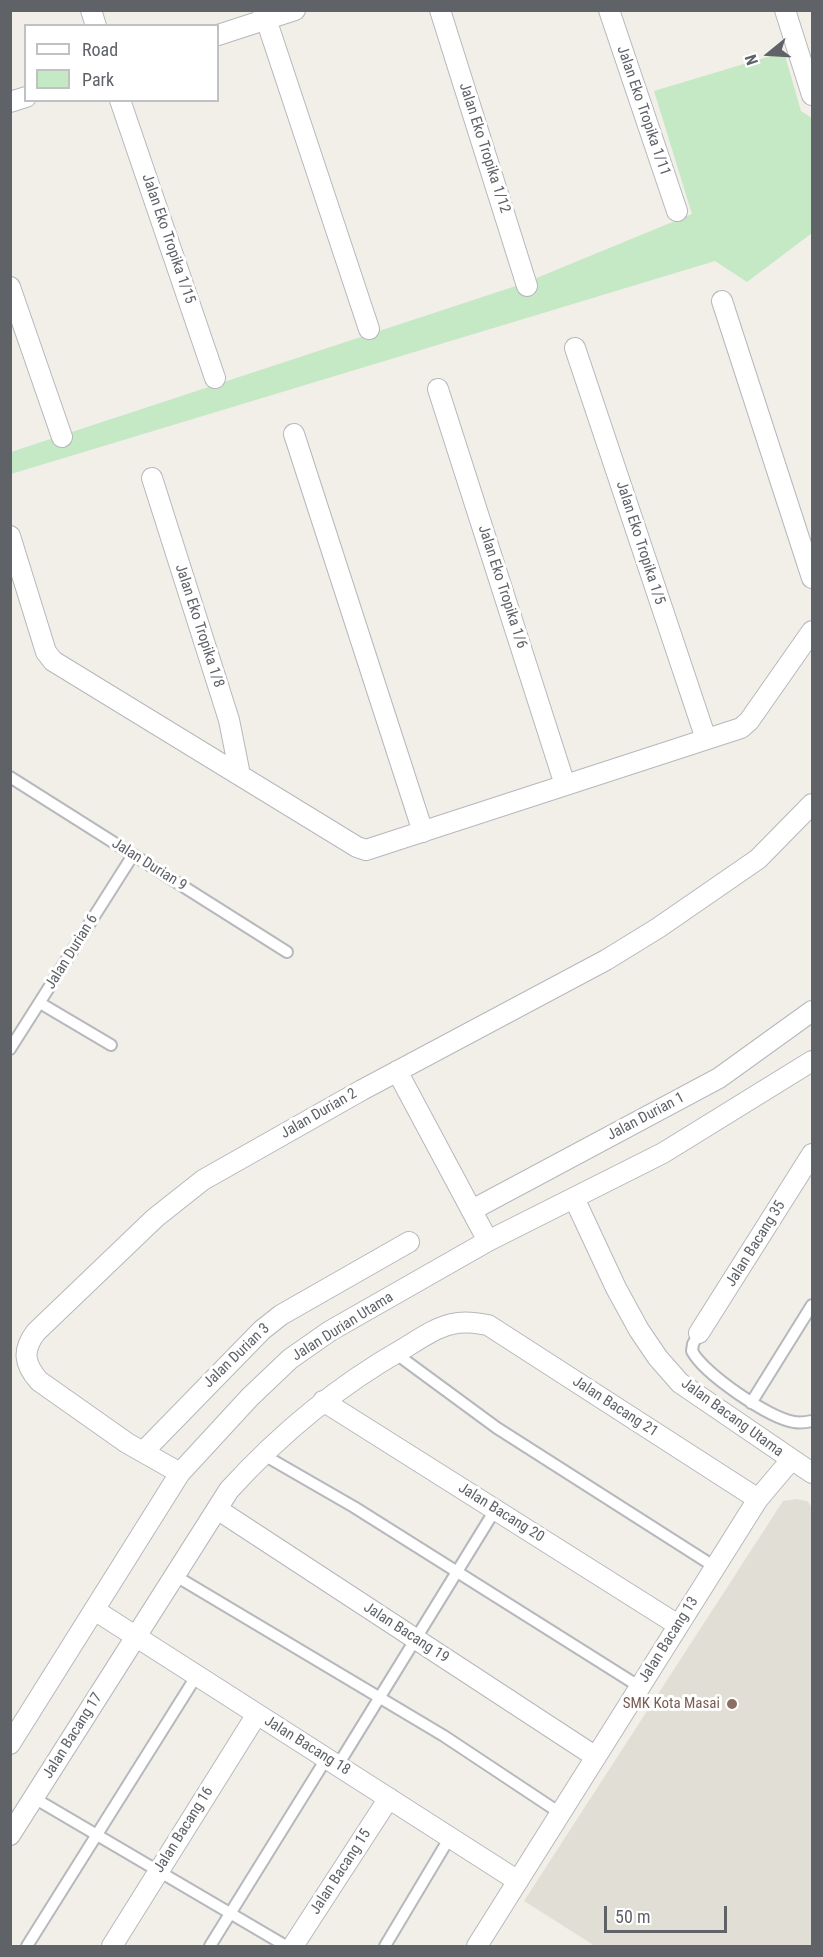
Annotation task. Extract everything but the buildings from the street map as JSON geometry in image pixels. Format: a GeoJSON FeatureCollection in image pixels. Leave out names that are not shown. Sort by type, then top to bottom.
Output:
{"type":"FeatureCollection","features":[{"type":"Feature","properties":{"kind":"street"},"geometry":{"type":"LineString","coordinates":[[219,35],[264,15],[295,10]]}},
{"type":"Feature","properties":{"kind":"street","name":"Jalan Eko Tropika 1/12"},"geometry":{"type":"LineString","coordinates":[[440,10],[527,286]]}},
{"type":"Feature","properties":{"kind":"street","name":"Jalan Eko Tropika 1/11"},"geometry":{"type":"LineString","coordinates":[[609,10],[677,211]]}},
{"type":"Feature","properties":{"kind":"street"},"geometry":{"type":"LineString","coordinates":[[785,10],[813,95]]}},
{"type":"Feature","properties":{"kind":"street"},"geometry":{"type":"LineString","coordinates":[[264,15],[369,329]]}},
{"type":"Feature","properties":{"kind":"street","name":"Jalan Eko Tropika 1/15"},"geometry":{"type":"LineString","coordinates":[[121,102],[215,378]]}},
{"type":"Feature","properties":{"kind":"street"},"geometry":{"type":"LineString","coordinates":[[10,287],[62,437]]}},
{"type":"Feature","properties":{"kind":"street"},"geometry":{"type":"LineString","coordinates":[[722,301],[813,578]]}},
{"type":"Feature","properties":{"kind":"street","name":"Jalan Eko Tropika 1/5"},"geometry":{"type":"LineString","coordinates":[[575,348],[706,740]]}},
{"type":"Feature","properties":{"kind":"street","name":"Jalan Eko Tropika 1/6"},"geometry":{"type":"LineString","coordinates":[[438,389],[565,786]]}},
{"type":"Feature","properties":{"kind":"street"},"geometry":{"type":"LineString","coordinates":[[294,434],[423,832]]}},
{"type":"Feature","properties":{"kind":"street","name":"Jalan Eko Tropika 1/8"},"geometry":{"type":"LineString","coordinates":[[152,478],[229,720],[240,775]]}},
{"type":"Feature","properties":{"kind":"street"},"geometry":{"type":"LineString","coordinates":[[10,536],[50,659],[361,849],[376,849],[706,740],[747,724],[813,631]]}},
{"type":"Feature","properties":{"kind":"street","name":"Jalan Durian 2"},"geometry":{"type":"LineString","coordinates":[[180,1473],[143,1452],[39,1381],[28,1368],[27,1343],[180,1196],[203,1180],[397,1071],[606,960],[658,928],[758,859],[813,804]]}},
{"type":"Feature","properties":{"kind":"street","name":"Jalan Durian 1"},"geometry":{"type":"LineString","coordinates":[[472,1210],[719,1078],[813,1011]]}},
{"type":"Feature","properties":{"kind":"street","name":"Jalan Durian Utama"},"geometry":{"type":"LineString","coordinates":[[10,1744],[96,1611],[180,1473],[250,1397],[290,1359],[330,1331],[488,1241],[663,1153],[813,1061]]}},
{"type":"Feature","properties":{"kind":"street"},"geometry":{"type":"LineString","coordinates":[[397,1071],[488,1241]]}},
{"type":"Feature","properties":{"kind":"street","name":"Jalan Bacang 35"},"geometry":{"type":"LineString","coordinates":[[699,1333],[813,1155]]}},
{"type":"Feature","properties":{"kind":"street","name":"Jalan Bacang Utama"},"geometry":{"type":"LineString","coordinates":[[574,1198],[616,1288],[658,1358],[680,1383],[813,1473]]}},
{"type":"Feature","properties":{"kind":"street","name":"Jalan Durian 3"},"geometry":{"type":"LineString","coordinates":[[143,1452],[262,1330],[281,1315],[409,1242]]}},
{"type":"Feature","properties":{"kind":"street","name":"Jalan Bacang 17"},"geometry":{"type":"LineString","coordinates":[[10,1835],[229,1490],[262,1454],[322,1401],[359,1373],[434,1331],[452,1324],[469,1322]]}},
{"type":"Feature","properties":{"kind":"street","name":"Jalan Bacang 21"},"geometry":{"type":"LineString","coordinates":[[469,1322],[488,1325],[758,1499]]}},
{"type":"Feature","properties":{"kind":"street","name":"Jalan Bacang 20"},"geometry":{"type":"LineString","coordinates":[[322,1401],[678,1625]]}},
{"type":"Feature","properties":{"kind":"street","name":"Jalan Bacang 13"},"geometry":{"type":"LineString","coordinates":[[484,1944],[518,1881],[678,1625],[758,1499],[791,1460]]}},
{"type":"Feature","properties":{"kind":"street","name":"Jalan Bacang 19"},"geometry":{"type":"LineString","coordinates":[[217,1509],[596,1757]]}},
{"type":"Feature","properties":{"kind":"street","name":"Jalan Bacang 18"},"geometry":{"type":"LineString","coordinates":[[96,1611],[518,1881]]}},
{"type":"Feature","properties":{"kind":"street","name":"Jalan Bacang 16"},"geometry":{"type":"LineString","coordinates":[[112,1947],[257,1714]]}},
{"type":"Feature","properties":{"kind":"street","name":"Jalan Bacang 15"},"geometry":{"type":"LineString","coordinates":[[293,1947],[389,1798]]}},
{"type":"Feature","properties":{"kind":"lane","name":"Jalan Durian 9"},"geometry":{"type":"LineString","coordinates":[[10,777],[287,952]]}},
{"type":"Feature","properties":{"kind":"lane","name":"Jalan Durian 6"},"geometry":{"type":"LineString","coordinates":[[10,1049],[133,855]]}},
{"type":"Feature","properties":{"kind":"lane"},"geometry":{"type":"LineString","coordinates":[[40,1002],[111,1045]]}},
{"type":"Feature","properties":{"kind":"lane"},"geometry":{"type":"LineString","coordinates":[[751,1403],[813,1305]]}},
{"type":"Feature","properties":{"kind":"lane"},"geometry":{"type":"LineString","coordinates":[[699,1333],[693,1344],[694,1355],[720,1380],[751,1403],[789,1421],[813,1421]]}},
{"type":"Feature","properties":{"kind":"lane"},"geometry":{"type":"LineString","coordinates":[[395,1353],[497,1428],[715,1567]]}},
{"type":"Feature","properties":{"kind":"lane"},"geometry":{"type":"LineString","coordinates":[[262,1454],[354,1507],[640,1687]]}},
{"type":"Feature","properties":{"kind":"lane"},"geometry":{"type":"LineString","coordinates":[[210,1947],[332,1762],[379,1698],[495,1510]]}},
{"type":"Feature","properties":{"kind":"lane"},"geometry":{"type":"LineString","coordinates":[[174,1575],[444,1736],[560,1813]]}},
{"type":"Feature","properties":{"kind":"lane"},"geometry":{"type":"LineString","coordinates":[[27,1947],[197,1675]]}},
{"type":"Feature","properties":{"kind":"lane"},"geometry":{"type":"LineString","coordinates":[[34,1798],[286,1947]]}},
{"type":"Feature","properties":{"kind":"lane"},"geometry":{"type":"LineString","coordinates":[[385,1947],[450,1837]]}},
{"type":"Feature","properties":{"kind":"shaded area","name":"SMK Kota Masai"},"geometry":{"type":"Polygon","coordinates":[[[797,1499],[807,1501],[812,1507],[812,1946],[595,1946],[524,1901],[783,1501],[797,1499]]]}},
{"type":"Feature","properties":{"kind":"green space"},"geometry":{"type":"Polygon","coordinates":[[[784,52],[801,111],[812,118],[812,233],[747,282],[715,261],[11,474],[11,452],[522,284],[692,214],[654,91],[784,52]]]}},
{"type":"Feature","properties":{"kind":"place","name":"SMK Kota Masai"},"geometry":{"type":"Point","coordinates":[732,1704]}}]}
